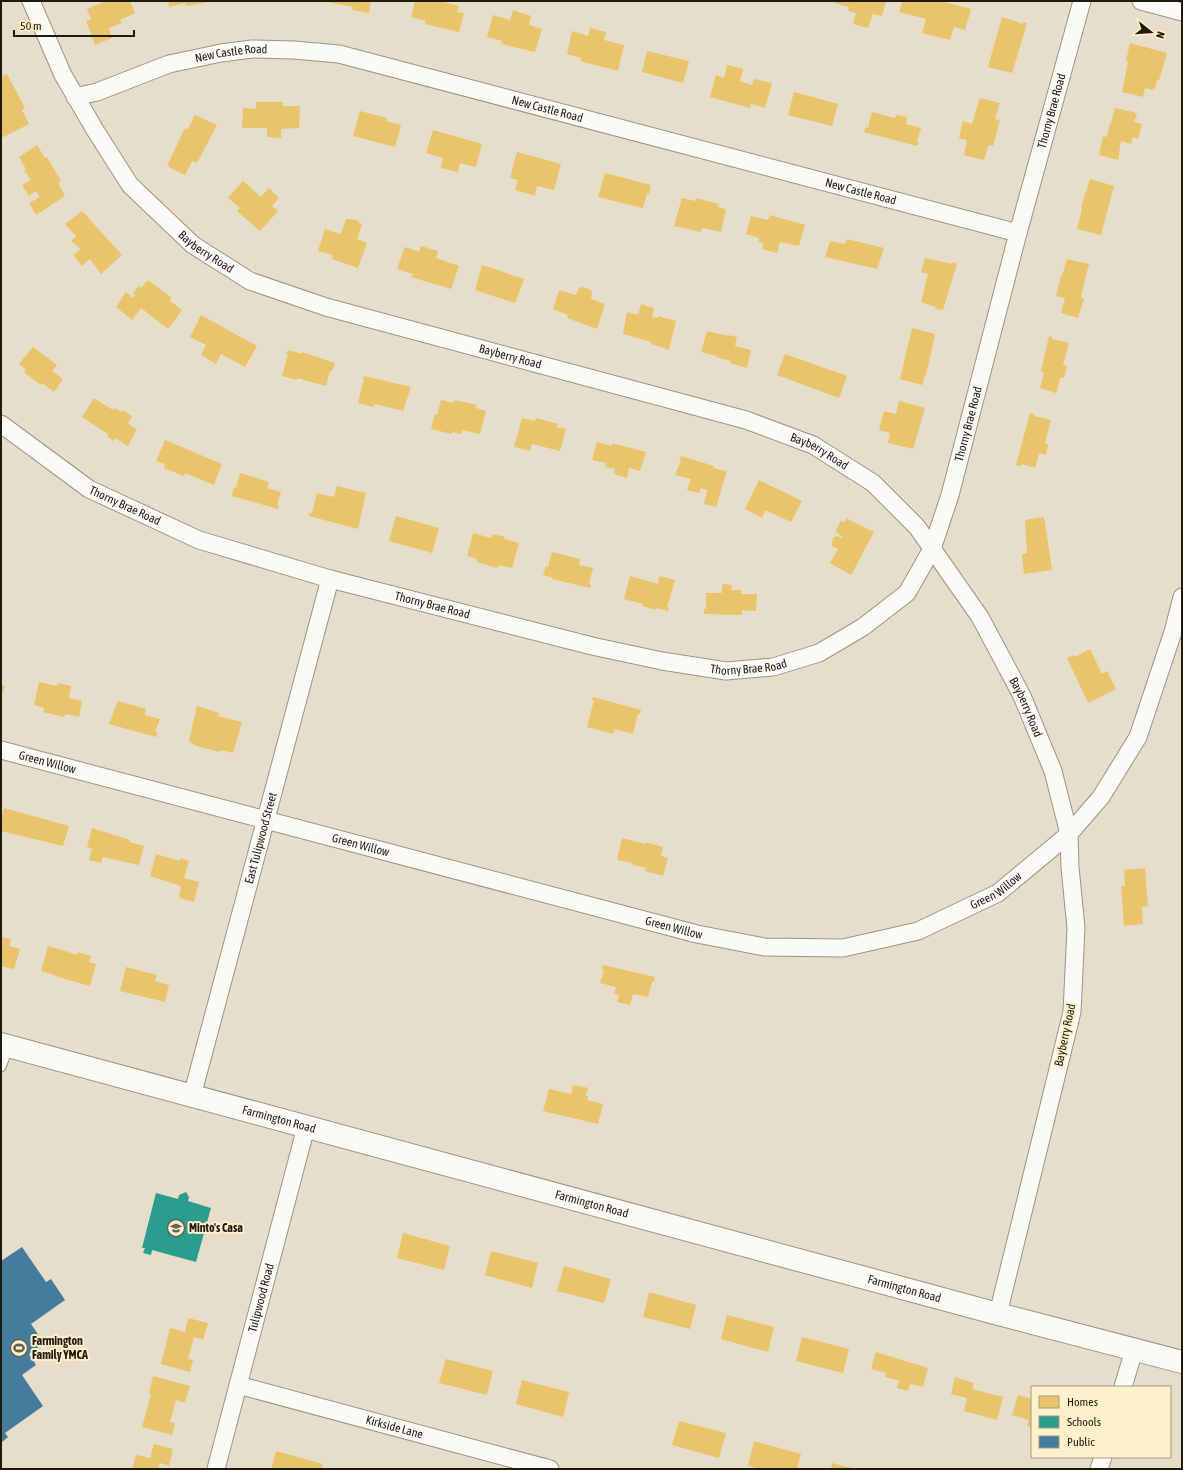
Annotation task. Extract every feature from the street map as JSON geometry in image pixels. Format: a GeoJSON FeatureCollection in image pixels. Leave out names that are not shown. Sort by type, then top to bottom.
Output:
{"type":"FeatureCollection","features":[{"type":"Feature","properties":{"kind":"street","name":"Bayberry Road"},"geometry":{"type":"LineString","coordinates":[[30,1],[75,97],[130,185],[193,246],[250,281],[326,307],[741,419],[811,444],[873,483],[917,527],[980,617],[1022,696],[1053,770],[1069,834],[1070,867],[1076,928],[1072,1012],[998,1314]]}},
{"type":"Feature","properties":{"kind":"street","name":"Thorny Brae Road"},"geometry":{"type":"LineString","coordinates":[[1,424],[89,489],[200,540],[330,579],[592,646],[662,661],[726,671],[773,667],[819,653],[863,628],[907,593],[932,549],[950,495],[1018,233],[1082,1]]}},
{"type":"Feature","properties":{"kind":"street"},"geometry":{"type":"LineString","coordinates":[[1141,1],[1182,12]]}},
{"type":"Feature","properties":{"kind":"street","name":"New Castle Road"},"geometry":{"type":"LineString","coordinates":[[75,97],[97,92],[169,64],[221,52],[252,49],[279,49],[339,54],[1018,233]]}},
{"type":"Feature","properties":{"kind":"street","name":"East Tulipwood Street"},"geometry":{"type":"LineString","coordinates":[[192,1096],[330,579]]}},
{"type":"Feature","properties":{"kind":"street","name":"Green Willow"},"geometry":{"type":"LineString","coordinates":[[1,750],[697,934],[764,947],[843,948],[918,931],[998,893],[1069,834],[1101,797],[1138,737],[1173,632],[1182,597]]}},
{"type":"Feature","properties":{"kind":"street","name":"Farmington Road"},"geometry":{"type":"LineString","coordinates":[[5,1045],[998,1314],[1182,1362]]}},
{"type":"Feature","properties":{"kind":"street","name":"Tulipwood Road"},"geometry":{"type":"LineString","coordinates":[[216,1469],[306,1126]]}},
{"type":"Feature","properties":{"kind":"street"},"geometry":{"type":"LineString","coordinates":[[1123,1386],[1134,1350]]}},
{"type":"Feature","properties":{"kind":"street","name":"Kirkside Lane"},"geometry":{"type":"LineString","coordinates":[[238,1385],[550,1469]]}},
{"type":"Feature","properties":{"kind":"street"},"geometry":{"type":"LineString","coordinates":[[1099,1469],[1103,1458]]}},
{"type":"Feature","properties":{"kind":"lane"},"geometry":{"type":"LineString","coordinates":[[1,1067],[5,1045]]}},
{"type":"Feature","properties":{"kind":"building: Homes"},"geometry":{"type":"Polygon","coordinates":[[[106,1],[130,1],[135,13],[120,20],[122,23],[109,28],[112,38],[95,45],[86,21],[91,19],[87,9],[106,1]]]}},
{"type":"Feature","properties":{"kind":"building: Homes"},"geometry":{"type":"Polygon","coordinates":[[[168,1],[209,2],[186,6],[185,3],[169,7],[168,1]]]}},
{"type":"Feature","properties":{"kind":"building: Homes"},"geometry":{"type":"Polygon","coordinates":[[[322,1],[371,1],[369,13],[352,10],[353,7],[322,1]]]}},
{"type":"Feature","properties":{"kind":"building: Homes"},"geometry":{"type":"Polygon","coordinates":[[[415,1],[440,1],[459,6],[457,12],[464,13],[459,32],[425,24],[426,21],[411,17],[415,1]]]}},
{"type":"Feature","properties":{"kind":"building: Homes"},"geometry":{"type":"Polygon","coordinates":[[[834,1],[886,1],[882,16],[873,14],[868,28],[853,24],[856,13],[848,11],[849,7],[834,3],[834,1]]]}},
{"type":"Feature","properties":{"kind":"building: Homes"},"geometry":{"type":"Polygon","coordinates":[[[902,1],[940,1],[971,9],[965,30],[954,27],[950,40],[922,33],[926,19],[899,12],[902,1]]]}},
{"type":"Feature","properties":{"kind":"building: Homes"},"geometry":{"type":"Polygon","coordinates":[[[513,10],[531,16],[529,25],[542,29],[535,52],[501,44],[502,41],[487,37],[493,15],[510,20],[513,10]]]}},
{"type":"Feature","properties":{"kind":"building: Homes"},"geometry":{"type":"Polygon","coordinates":[[[1002,17],[1023,24],[1023,22],[1027,23],[1012,73],[988,67],[1002,17]]]}},
{"type":"Feature","properties":{"kind":"building: Homes"},"geometry":{"type":"Polygon","coordinates":[[[590,28],[606,32],[604,40],[624,45],[618,71],[580,61],[581,58],[567,54],[572,31],[588,36],[590,28]]]}},
{"type":"Feature","properties":{"kind":"building: Homes"},"geometry":{"type":"Polygon","coordinates":[[[1130,43],[1167,53],[1155,89],[1145,88],[1143,97],[1122,92],[1130,43]]]}},
{"type":"Feature","properties":{"kind":"building: Homes"},"geometry":{"type":"Polygon","coordinates":[[[647,51],[689,61],[683,83],[642,72],[647,51]]]}},
{"type":"Feature","properties":{"kind":"building: Homes"},"geometry":{"type":"Polygon","coordinates":[[[727,65],[743,69],[740,81],[752,85],[754,79],[772,83],[765,108],[751,104],[750,108],[710,97],[716,75],[724,78],[727,65]]]}},
{"type":"Feature","properties":{"kind":"building: Homes"},"geometry":{"type":"Polygon","coordinates":[[[7,74],[25,108],[22,110],[29,124],[1,138],[1,77],[7,74]]]}},
{"type":"Feature","properties":{"kind":"building: Homes"},"geometry":{"type":"Polygon","coordinates":[[[794,92],[838,104],[832,126],[788,115],[794,92]]]}},
{"type":"Feature","properties":{"kind":"building: Homes"},"geometry":{"type":"Polygon","coordinates":[[[980,98],[1000,103],[995,119],[1000,120],[993,146],[989,145],[984,160],[964,155],[967,140],[959,138],[963,121],[972,124],[980,98]]]}},
{"type":"Feature","properties":{"kind":"building: Homes"},"geometry":{"type":"Polygon","coordinates":[[[256,102],[283,102],[283,106],[300,106],[299,128],[281,129],[281,138],[267,137],[267,128],[242,128],[243,108],[256,109],[256,102]]]}},
{"type":"Feature","properties":{"kind":"building: Homes"},"geometry":{"type":"Polygon","coordinates":[[[1115,108],[1137,113],[1134,122],[1142,124],[1138,139],[1133,137],[1131,144],[1121,141],[1118,160],[1099,155],[1103,136],[1107,137],[1115,108]]]}},
{"type":"Feature","properties":{"kind":"building: Homes"},"geometry":{"type":"Polygon","coordinates":[[[360,111],[387,118],[386,121],[401,125],[395,147],[353,136],[360,111]]]}},
{"type":"Feature","properties":{"kind":"building: Homes"},"geometry":{"type":"Polygon","coordinates":[[[872,112],[895,118],[896,115],[907,117],[906,124],[921,128],[917,146],[864,132],[866,127],[868,128],[872,112]]]}},
{"type":"Feature","properties":{"kind":"building: Homes"},"geometry":{"type":"Polygon","coordinates":[[[195,115],[217,125],[197,163],[192,161],[185,175],[167,166],[185,128],[188,129],[195,115]]]}},
{"type":"Feature","properties":{"kind":"building: Homes"},"geometry":{"type":"Polygon","coordinates":[[[433,130],[482,144],[476,167],[460,163],[458,172],[441,168],[443,158],[426,153],[433,130]]]}},
{"type":"Feature","properties":{"kind":"building: Homes"},"geometry":{"type":"Polygon","coordinates":[[[37,145],[45,158],[47,157],[61,181],[58,183],[65,196],[36,215],[29,203],[40,197],[36,191],[29,196],[22,185],[31,180],[24,170],[26,169],[19,157],[37,145]]]}},
{"type":"Feature","properties":{"kind":"building: Homes"},"geometry":{"type":"Polygon","coordinates":[[[517,152],[561,164],[554,190],[537,186],[535,196],[515,190],[518,180],[510,178],[517,152]]]}},
{"type":"Feature","properties":{"kind":"building: Homes"},"geometry":{"type":"Polygon","coordinates":[[[605,173],[651,185],[643,208],[598,197],[605,173]]]}},
{"type":"Feature","properties":{"kind":"building: Homes"},"geometry":{"type":"Polygon","coordinates":[[[1090,179],[1114,186],[1101,235],[1077,229],[1085,193],[1090,179]]]}},
{"type":"Feature","properties":{"kind":"building: Homes"},"geometry":{"type":"Polygon","coordinates":[[[243,181],[261,197],[269,188],[279,198],[272,206],[278,211],[260,231],[237,211],[240,208],[228,198],[243,181]]]}},
{"type":"Feature","properties":{"kind":"building: Homes"},"geometry":{"type":"Polygon","coordinates":[[[682,198],[695,201],[696,198],[719,204],[717,207],[726,209],[721,232],[702,228],[701,232],[674,226],[682,198]]]}},
{"type":"Feature","properties":{"kind":"building: Homes"},"geometry":{"type":"Polygon","coordinates":[[[82,211],[122,255],[101,274],[90,259],[82,266],[73,255],[81,249],[71,241],[76,236],[65,224],[82,211]]]}},
{"type":"Feature","properties":{"kind":"building: Homes"},"geometry":{"type":"Polygon","coordinates":[[[770,215],[805,225],[799,246],[780,242],[777,253],[762,249],[764,243],[759,242],[759,238],[746,234],[751,216],[768,220],[770,215]]]}},
{"type":"Feature","properties":{"kind":"building: Homes"},"geometry":{"type":"Polygon","coordinates":[[[346,219],[357,220],[362,224],[357,239],[367,243],[358,268],[332,259],[333,255],[318,251],[325,229],[341,234],[346,219]]]}},
{"type":"Feature","properties":{"kind":"building: Homes"},"geometry":{"type":"Polygon","coordinates":[[[847,239],[884,248],[877,269],[825,257],[830,241],[845,244],[847,239]]]}},
{"type":"Feature","properties":{"kind":"building: Homes"},"geometry":{"type":"Polygon","coordinates":[[[421,246],[438,251],[436,258],[459,266],[451,289],[411,277],[413,274],[397,269],[405,247],[419,252],[421,246]]]}},
{"type":"Feature","properties":{"kind":"building: Homes"},"geometry":{"type":"Polygon","coordinates":[[[925,258],[952,264],[953,262],[957,264],[943,310],[935,309],[936,307],[921,302],[928,274],[921,272],[925,258]]]}},
{"type":"Feature","properties":{"kind":"building: Homes"},"geometry":{"type":"Polygon","coordinates":[[[1067,259],[1089,264],[1081,296],[1084,299],[1078,318],[1061,313],[1065,298],[1056,296],[1067,259]]]}},
{"type":"Feature","properties":{"kind":"building: Homes"},"geometry":{"type":"Polygon","coordinates":[[[482,265],[524,279],[515,303],[475,290],[482,265]]]}},
{"type":"Feature","properties":{"kind":"building: Homes"},"geometry":{"type":"Polygon","coordinates":[[[148,280],[172,298],[169,300],[182,310],[168,329],[141,308],[132,320],[116,307],[126,292],[133,298],[135,295],[133,293],[139,286],[141,288],[148,280]]]}},
{"type":"Feature","properties":{"kind":"building: Homes"},"geometry":{"type":"Polygon","coordinates":[[[582,287],[591,290],[591,299],[605,304],[597,329],[567,318],[568,315],[553,309],[559,290],[576,295],[578,289],[582,287]]]}},
{"type":"Feature","properties":{"kind":"building: Homes"},"geometry":{"type":"Polygon","coordinates":[[[641,304],[654,308],[652,317],[658,318],[658,316],[676,321],[669,350],[651,344],[652,342],[623,334],[627,312],[638,315],[641,304]]]}},
{"type":"Feature","properties":{"kind":"building: Homes"},"geometry":{"type":"Polygon","coordinates":[[[201,315],[257,346],[245,367],[221,354],[216,364],[201,355],[206,345],[190,337],[201,315]]]}},
{"type":"Feature","properties":{"kind":"building: Homes"},"geometry":{"type":"Polygon","coordinates":[[[912,328],[935,334],[928,367],[922,385],[900,379],[912,328]]]}},
{"type":"Feature","properties":{"kind":"building: Homes"},"geometry":{"type":"Polygon","coordinates":[[[707,331],[737,337],[735,346],[751,350],[747,368],[730,363],[731,361],[716,357],[717,356],[701,352],[707,331]]]}},
{"type":"Feature","properties":{"kind":"building: Homes"},"geometry":{"type":"Polygon","coordinates":[[[1049,336],[1052,337],[1052,339],[1069,343],[1063,365],[1067,366],[1064,378],[1061,377],[1056,393],[1040,388],[1044,372],[1041,371],[1049,336]]]}},
{"type":"Feature","properties":{"kind":"building: Homes"},"geometry":{"type":"Polygon","coordinates":[[[33,347],[57,365],[52,371],[63,379],[54,392],[42,383],[41,385],[24,372],[26,370],[19,364],[33,347]]]}},
{"type":"Feature","properties":{"kind":"building: Homes"},"geometry":{"type":"Polygon","coordinates":[[[288,350],[302,354],[302,352],[335,363],[332,371],[330,371],[326,386],[297,378],[297,380],[282,376],[288,350]]]}},
{"type":"Feature","properties":{"kind":"building: Homes"},"geometry":{"type":"Polygon","coordinates":[[[785,354],[847,376],[839,398],[777,375],[785,354]]]}},
{"type":"Feature","properties":{"kind":"building: Homes"},"geometry":{"type":"Polygon","coordinates":[[[364,376],[411,387],[403,411],[375,404],[373,407],[358,403],[364,376]]]}},
{"type":"Feature","properties":{"kind":"building: Homes"},"geometry":{"type":"Polygon","coordinates":[[[94,398],[113,410],[115,408],[121,412],[122,410],[132,416],[128,424],[137,429],[128,446],[115,438],[113,441],[107,436],[108,434],[82,417],[94,398]]]}},
{"type":"Feature","properties":{"kind":"building: Homes"},"geometry":{"type":"Polygon","coordinates":[[[441,400],[454,403],[455,400],[477,405],[476,408],[486,411],[480,434],[463,430],[461,434],[452,432],[452,434],[431,429],[441,400]]]}},
{"type":"Feature","properties":{"kind":"building: Homes"},"geometry":{"type":"Polygon","coordinates":[[[899,401],[925,408],[913,449],[888,443],[890,433],[879,430],[884,411],[896,414],[899,401]]]}},
{"type":"Feature","properties":{"kind":"building: Homes"},"geometry":{"type":"Polygon","coordinates":[[[1030,413],[1035,415],[1034,416],[1051,420],[1045,443],[1048,444],[1046,455],[1039,453],[1035,468],[1022,464],[1021,466],[1016,465],[1030,413]]]}},
{"type":"Feature","properties":{"kind":"building: Homes"},"geometry":{"type":"Polygon","coordinates":[[[522,418],[535,421],[536,418],[558,424],[556,427],[566,429],[560,451],[532,444],[530,451],[514,447],[522,418]]]}},
{"type":"Feature","properties":{"kind":"building: Homes"},"geometry":{"type":"Polygon","coordinates":[[[165,440],[222,464],[214,485],[185,473],[184,476],[164,468],[165,464],[156,461],[165,440]]]}},
{"type":"Feature","properties":{"kind":"building: Homes"},"geometry":{"type":"Polygon","coordinates":[[[597,442],[612,446],[612,443],[646,452],[640,471],[629,468],[627,478],[614,474],[615,469],[605,467],[606,463],[592,460],[597,442]]]}},
{"type":"Feature","properties":{"kind":"building: Homes"},"geometry":{"type":"Polygon","coordinates":[[[681,456],[714,466],[713,468],[727,471],[716,507],[704,504],[707,490],[701,488],[699,493],[687,490],[691,479],[675,475],[681,461],[679,460],[681,456]]]}},
{"type":"Feature","properties":{"kind":"building: Homes"},"geometry":{"type":"Polygon","coordinates":[[[240,473],[269,482],[267,488],[281,492],[277,505],[279,505],[278,509],[232,496],[240,473]]]}},
{"type":"Feature","properties":{"kind":"building: Homes"},"geometry":{"type":"Polygon","coordinates":[[[759,480],[802,501],[791,522],[765,510],[762,518],[745,509],[759,480]]]}},
{"type":"Feature","properties":{"kind":"building: Homes"},"geometry":{"type":"Polygon","coordinates":[[[337,486],[366,493],[358,529],[309,516],[309,513],[312,513],[317,493],[334,497],[337,486]]]}},
{"type":"Feature","properties":{"kind":"building: Homes"},"geometry":{"type":"Polygon","coordinates":[[[396,516],[439,528],[432,553],[389,541],[396,516]]]}},
{"type":"Feature","properties":{"kind":"building: Homes"},"geometry":{"type":"Polygon","coordinates":[[[1044,517],[1052,570],[1024,574],[1022,554],[1027,553],[1025,520],[1044,517]]]}},
{"type":"Feature","properties":{"kind":"building: Homes"},"geometry":{"type":"Polygon","coordinates":[[[846,518],[874,532],[851,575],[830,563],[838,549],[832,546],[834,537],[843,537],[835,532],[841,521],[845,522],[846,518]]]}},
{"type":"Feature","properties":{"kind":"building: Homes"},"geometry":{"type":"Polygon","coordinates":[[[473,533],[491,538],[492,534],[505,537],[504,539],[519,543],[512,568],[499,565],[497,568],[477,562],[477,559],[467,556],[473,533]]]}},
{"type":"Feature","properties":{"kind":"building: Homes"},"geometry":{"type":"Polygon","coordinates":[[[552,552],[580,559],[579,565],[593,568],[589,583],[591,584],[590,588],[552,579],[553,578],[543,575],[546,566],[548,567],[552,552]]]}},
{"type":"Feature","properties":{"kind":"building: Homes"},"geometry":{"type":"Polygon","coordinates":[[[630,576],[658,584],[659,576],[675,580],[667,607],[669,607],[668,611],[656,608],[656,610],[642,606],[643,604],[624,599],[630,576]]]}},
{"type":"Feature","properties":{"kind":"building: Homes"},"geometry":{"type":"Polygon","coordinates":[[[722,584],[732,585],[731,590],[741,590],[741,594],[757,594],[756,611],[742,610],[742,615],[704,614],[704,609],[706,609],[706,593],[722,593],[722,584]]]}},
{"type":"Feature","properties":{"kind":"building: Homes"},"geometry":{"type":"Polygon","coordinates":[[[1090,649],[1102,674],[1107,671],[1116,689],[1088,703],[1067,658],[1075,655],[1075,657],[1090,649]]]}},
{"type":"Feature","properties":{"kind":"building: Homes"},"geometry":{"type":"Polygon","coordinates":[[[39,682],[57,686],[58,683],[71,686],[69,698],[82,701],[79,717],[66,714],[64,717],[43,712],[44,708],[34,705],[39,682]]]}},
{"type":"Feature","properties":{"kind":"building: Homes"},"geometry":{"type":"Polygon","coordinates":[[[1,685],[5,686],[1,698],[1,685]]]}},
{"type":"Feature","properties":{"kind":"building: Homes"},"geometry":{"type":"Polygon","coordinates":[[[593,697],[641,710],[640,714],[638,713],[633,734],[615,729],[613,734],[587,727],[594,700],[591,700],[593,697]]]}},
{"type":"Feature","properties":{"kind":"building: Homes"},"geometry":{"type":"Polygon","coordinates":[[[118,701],[146,709],[145,715],[160,719],[155,732],[158,733],[156,737],[109,724],[118,701]]]}},
{"type":"Feature","properties":{"kind":"building: Homes"},"geometry":{"type":"Polygon","coordinates":[[[197,706],[219,713],[218,716],[242,722],[233,753],[221,750],[220,752],[196,746],[189,741],[197,706]]]}},
{"type":"Feature","properties":{"kind":"building: Homes"},"geometry":{"type":"Polygon","coordinates":[[[4,808],[69,826],[63,846],[1,831],[1,819],[4,808]]]}},
{"type":"Feature","properties":{"kind":"building: Homes"},"geometry":{"type":"Polygon","coordinates":[[[92,828],[144,846],[139,865],[103,857],[101,863],[89,860],[92,849],[87,847],[92,828]]]}},
{"type":"Feature","properties":{"kind":"building: Homes"},"geometry":{"type":"Polygon","coordinates":[[[622,838],[645,844],[646,842],[663,847],[661,856],[668,858],[663,876],[645,871],[646,868],[633,865],[633,863],[617,860],[622,838]]]}},
{"type":"Feature","properties":{"kind":"building: Homes"},"geometry":{"type":"Polygon","coordinates":[[[156,854],[180,861],[181,858],[189,861],[184,878],[199,882],[194,902],[179,898],[181,886],[150,876],[156,854]]]}},
{"type":"Feature","properties":{"kind":"building: Homes"},"geometry":{"type":"Polygon","coordinates":[[[1145,868],[1148,906],[1142,907],[1143,924],[1124,926],[1121,886],[1125,886],[1124,870],[1145,868]]]}},
{"type":"Feature","properties":{"kind":"building: Homes"},"geometry":{"type":"Polygon","coordinates":[[[1,937],[11,939],[9,946],[20,949],[14,969],[1,966],[1,937]]]}},
{"type":"Feature","properties":{"kind":"building: Homes"},"geometry":{"type":"Polygon","coordinates":[[[48,946],[78,955],[78,952],[91,956],[89,962],[96,964],[90,986],[41,971],[48,946]]]}},
{"type":"Feature","properties":{"kind":"building: Homes"},"geometry":{"type":"Polygon","coordinates":[[[603,965],[655,977],[648,997],[633,994],[630,1005],[617,1002],[619,995],[614,994],[616,987],[600,983],[604,970],[602,969],[603,965]]]}},
{"type":"Feature","properties":{"kind":"building: Homes"},"geometry":{"type":"Polygon","coordinates":[[[126,967],[157,975],[155,981],[169,985],[165,1002],[120,991],[126,967]]]}},
{"type":"Feature","properties":{"kind":"building: Homes"},"geometry":{"type":"Polygon","coordinates":[[[573,1085],[588,1088],[586,1096],[588,1096],[587,1100],[603,1104],[598,1124],[543,1111],[549,1089],[571,1094],[573,1085]]]}},
{"type":"Feature","properties":{"kind":"building: Homes"},"geometry":{"type":"Polygon","coordinates":[[[403,1233],[450,1246],[444,1270],[397,1258],[403,1233]]]}},
{"type":"Feature","properties":{"kind":"building: Homes"},"geometry":{"type":"Polygon","coordinates":[[[491,1251],[538,1263],[532,1288],[485,1275],[491,1251]]]}},
{"type":"Feature","properties":{"kind":"building: Homes"},"geometry":{"type":"Polygon","coordinates":[[[564,1266],[611,1279],[604,1303],[557,1291],[564,1266]]]}},
{"type":"Feature","properties":{"kind":"building: Homes"},"geometry":{"type":"Polygon","coordinates":[[[649,1292],[696,1305],[690,1329],[643,1317],[649,1292]]]}},
{"type":"Feature","properties":{"kind":"building: Homes"},"geometry":{"type":"Polygon","coordinates":[[[727,1315],[774,1327],[768,1352],[721,1339],[727,1315]]]}},
{"type":"Feature","properties":{"kind":"building: Homes"},"geometry":{"type":"Polygon","coordinates":[[[188,1318],[208,1323],[203,1340],[194,1337],[188,1359],[193,1360],[190,1372],[161,1364],[170,1328],[185,1332],[188,1318]]]}},
{"type":"Feature","properties":{"kind":"building: Homes"},"geometry":{"type":"Polygon","coordinates":[[[802,1337],[849,1349],[843,1373],[796,1361],[802,1337]]]}},
{"type":"Feature","properties":{"kind":"building: Homes"},"geometry":{"type":"Polygon","coordinates":[[[876,1352],[928,1368],[923,1387],[910,1384],[908,1391],[897,1388],[899,1381],[885,1377],[886,1373],[871,1369],[876,1352]]]}},
{"type":"Feature","properties":{"kind":"building: Homes"},"geometry":{"type":"Polygon","coordinates":[[[446,1359],[493,1371],[487,1395],[439,1383],[446,1359]]]}},
{"type":"Feature","properties":{"kind":"building: Homes"},"geometry":{"type":"Polygon","coordinates":[[[153,1376],[190,1386],[185,1403],[176,1400],[170,1422],[175,1423],[172,1435],[142,1427],[151,1394],[149,1393],[153,1376]]]}},
{"type":"Feature","properties":{"kind":"building: Homes"},"geometry":{"type":"Polygon","coordinates":[[[955,1377],[974,1383],[972,1389],[1003,1397],[997,1420],[964,1411],[967,1398],[951,1394],[955,1377]]]}},
{"type":"Feature","properties":{"kind":"building: Homes"},"geometry":{"type":"Polygon","coordinates":[[[522,1380],[569,1392],[563,1417],[516,1404],[522,1380]]]}},
{"type":"Feature","properties":{"kind":"building: Homes"},"geometry":{"type":"Polygon","coordinates":[[[1018,1395],[1031,1399],[1031,1428],[1027,1426],[1029,1420],[1012,1415],[1018,1395]]]}},
{"type":"Feature","properties":{"kind":"building: Homes"},"geometry":{"type":"Polygon","coordinates":[[[679,1421],[726,1433],[719,1458],[672,1445],[679,1421]]]}},
{"type":"Feature","properties":{"kind":"building: Homes"},"geometry":{"type":"Polygon","coordinates":[[[754,1441],[801,1454],[797,1469],[760,1469],[748,1466],[754,1441]]]}},
{"type":"Feature","properties":{"kind":"building: Homes"},"geometry":{"type":"Polygon","coordinates":[[[154,1444],[173,1449],[169,1466],[160,1463],[158,1469],[132,1469],[136,1455],[150,1458],[154,1444]]]}},
{"type":"Feature","properties":{"kind":"building: Homes"},"geometry":{"type":"Polygon","coordinates":[[[276,1451],[323,1464],[321,1469],[271,1469],[276,1451]]]}},
{"type":"Feature","properties":{"kind":"building: Homes"},"geometry":{"type":"Polygon","coordinates":[[[832,1463],[852,1468],[852,1469],[831,1469],[832,1463]]]}},
{"type":"Feature","properties":{"kind":"building: Schools","name":"Minto's Casa"},"geometry":{"type":"Polygon","coordinates":[[[186,1192],[189,1197],[188,1201],[211,1208],[196,1262],[152,1250],[151,1255],[143,1253],[145,1248],[142,1248],[156,1193],[178,1199],[179,1195],[186,1192]]]}},
{"type":"Feature","properties":{"kind":"building: Public","name":"Farmington Family YMCA"},"geometry":{"type":"Polygon","coordinates":[[[22,1247],[46,1282],[51,1279],[65,1300],[31,1324],[44,1343],[29,1354],[36,1365],[22,1375],[43,1406],[5,1433],[8,1437],[1,1443],[1,1261],[22,1247]]]}},
{"type":"Feature","properties":{"kind":"place","name":"Minto's Casa"},"geometry":{"type":"Point","coordinates":[176,1228]}},
{"type":"Feature","properties":{"kind":"place","name":"Farmington Family YMCA"},"geometry":{"type":"Point","coordinates":[19,1348]}}]}
